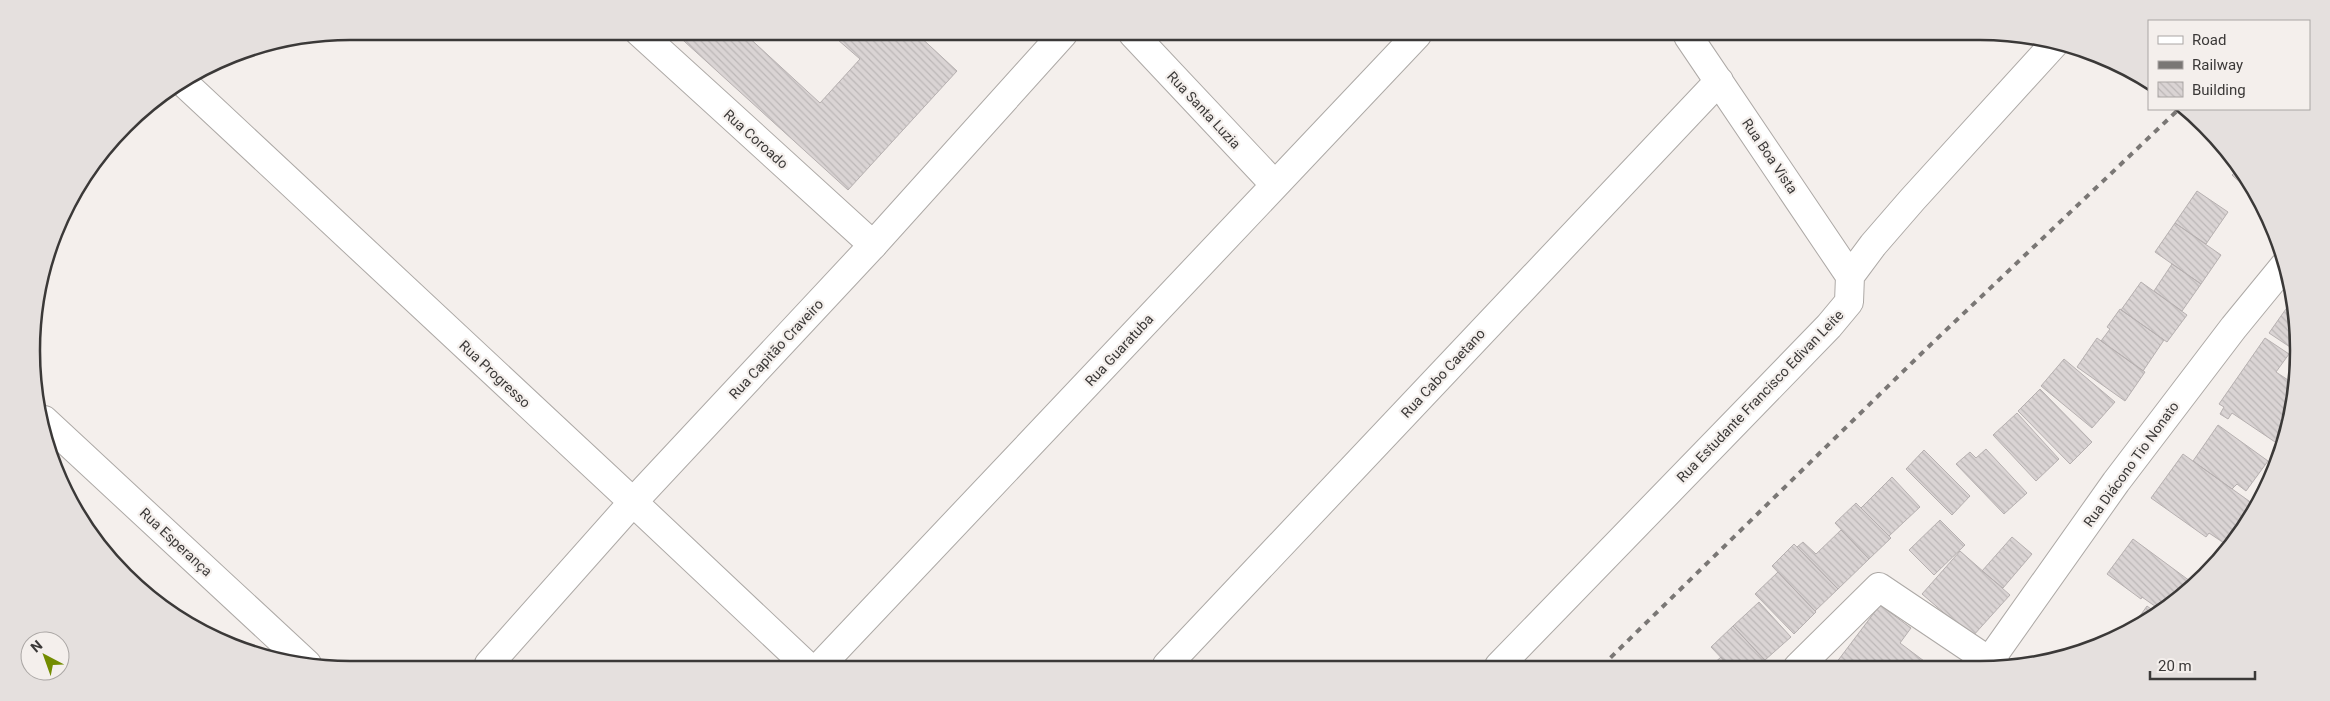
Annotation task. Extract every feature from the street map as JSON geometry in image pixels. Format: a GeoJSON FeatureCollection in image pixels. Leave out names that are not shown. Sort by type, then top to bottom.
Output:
{"type":"FeatureCollection","features":[{"type":"Feature","properties":{"kind":"street","name":"Rua Coroado"},"geometry":{"type":"LineString","coordinates":[[648,40],[873,245]]}},
{"type":"Feature","properties":{"kind":"street","name":"Rua Capitão Craveiro"},"geometry":{"type":"LineString","coordinates":[[492,661],[633,502],[873,245],[1058,40]]}},
{"type":"Feature","properties":{"kind":"street","name":"Rua Santa Luzia"},"geometry":{"type":"LineString","coordinates":[[1139,40],[1275,185]]}},
{"type":"Feature","properties":{"kind":"street","name":"Rua Guaratuba"},"geometry":{"type":"LineString","coordinates":[[825,661],[1412,40]]}},
{"type":"Feature","properties":{"kind":"street","name":"Rua Boa Vista"},"geometry":{"type":"LineString","coordinates":[[1691,40],[1850,276]]}},
{"type":"Feature","properties":{"kind":"street"},"geometry":{"type":"LineString","coordinates":[[1850,276],[1912,200],[2050,48]]}},
{"type":"Feature","properties":{"kind":"street","name":"Rua Cabo Caetano"},"geometry":{"type":"LineString","coordinates":[[1171,661],[1719,81]]}},
{"type":"Feature","properties":{"kind":"street","name":"Rua Progresso"},"geometry":{"type":"LineString","coordinates":[[188,86],[802,661]]}},
{"type":"Feature","properties":{"kind":"street","name":"Rua Diácono Tio Nonato"},"geometry":{"type":"LineString","coordinates":[[1994,660],[2116,482],[2234,327],[2279,272]]}},
{"type":"Feature","properties":{"kind":"street","name":"Rua Estudante Francisco Edivan Leite"},"geometry":{"type":"LineString","coordinates":[[1504,661],[1829,326],[1849,302],[1850,276]]}},
{"type":"Feature","properties":{"kind":"street","name":"Rua Esperança"},"geometry":{"type":"LineString","coordinates":[[50,425],[300,656]]}},
{"type":"Feature","properties":{"kind":"street"},"geometry":{"type":"LineString","coordinates":[[1804,661],[1879,587],[1985,661]]}},
{"type":"Feature","properties":{"kind":"building"},"geometry":{"type":"Polygon","coordinates":[[[683,40],[752,40],[820,103],[860,59],[838,40],[924,40],[957,71],[848,190],[683,40]]]}},
{"type":"Feature","properties":{"kind":"building"},"geometry":{"type":"Polygon","coordinates":[[[2234,173],[2241,183],[2232,175],[2234,173]]]}},
{"type":"Feature","properties":{"kind":"building"},"geometry":{"type":"Polygon","coordinates":[[[2197,191],[2228,212],[2206,244],[2175,223],[2197,191]]]}},
{"type":"Feature","properties":{"kind":"building"},"geometry":{"type":"Polygon","coordinates":[[[2175,223],[2221,255],[2201,284],[2155,252],[2175,223]]]}},
{"type":"Feature","properties":{"kind":"building"},"geometry":{"type":"Polygon","coordinates":[[[2172,264],[2201,284],[2182,311],[2154,291],[2172,264]]]}},
{"type":"Feature","properties":{"kind":"building"},"geometry":{"type":"Polygon","coordinates":[[[2141,282],[2187,315],[2167,342],[2121,310],[2141,282]]]}},
{"type":"Feature","properties":{"kind":"building"},"geometry":{"type":"Polygon","coordinates":[[[2287,308],[2290,347],[2269,333],[2287,308]]]}},
{"type":"Feature","properties":{"kind":"building"},"geometry":{"type":"Polygon","coordinates":[[[2120,309],[2164,340],[2143,371],[2101,341],[2110,329],[2107,327],[2120,309]]]}},
{"type":"Feature","properties":{"kind":"building"},"geometry":{"type":"Polygon","coordinates":[[[2097,338],[2145,372],[2125,401],[2077,367],[2097,338]]]}},
{"type":"Feature","properties":{"kind":"building"},"geometry":{"type":"Polygon","coordinates":[[[2265,338],[2289,354],[2276,372],[2288,380],[2284,411],[2276,443],[2232,413],[2228,419],[2220,414],[2224,407],[2219,404],[2265,338]]]}},
{"type":"Feature","properties":{"kind":"building"},"geometry":{"type":"Polygon","coordinates":[[[2064,359],[2115,402],[2092,428],[2041,386],[2064,359]]]}},
{"type":"Feature","properties":{"kind":"building"},"geometry":{"type":"Polygon","coordinates":[[[2040,389],[2092,442],[2070,464],[2018,411],[2040,389]]]}},
{"type":"Feature","properties":{"kind":"building"},"geometry":{"type":"Polygon","coordinates":[[[2017,413],[2059,459],[2036,481],[1993,435],[2017,413]]]}},
{"type":"Feature","properties":{"kind":"building"},"geometry":{"type":"Polygon","coordinates":[[[2218,425],[2268,461],[2246,491],[2237,484],[2232,489],[2193,461],[2218,425]]]}},
{"type":"Feature","properties":{"kind":"building"},"geometry":{"type":"Polygon","coordinates":[[[1986,449],[2027,493],[2004,514],[1956,464],[1970,452],[1976,458],[1986,449]]]}},
{"type":"Feature","properties":{"kind":"building"},"geometry":{"type":"Polygon","coordinates":[[[1924,450],[1970,496],[1952,515],[1906,469],[1924,450]]]}},
{"type":"Feature","properties":{"kind":"building"},"geometry":{"type":"Polygon","coordinates":[[[2183,454],[2250,502],[2224,543],[2209,533],[2206,537],[2151,498],[2183,454]]]}},
{"type":"Feature","properties":{"kind":"building"},"geometry":{"type":"Polygon","coordinates":[[[1892,477],[1920,507],[1889,536],[1861,508],[1892,477]]]}},
{"type":"Feature","properties":{"kind":"building"},"geometry":{"type":"Polygon","coordinates":[[[1856,503],[1891,538],[1869,559],[1835,523],[1856,503]]]}},
{"type":"Feature","properties":{"kind":"building"},"geometry":{"type":"Polygon","coordinates":[[[1940,520],[1965,545],[1934,575],[1909,550],[1940,520]]]}},
{"type":"Feature","properties":{"kind":"building"},"geometry":{"type":"Polygon","coordinates":[[[1841,530],[1869,559],[1838,589],[1797,547],[1803,542],[1816,554],[1841,530]]]}},
{"type":"Feature","properties":{"kind":"building"},"geometry":{"type":"Polygon","coordinates":[[[2012,537],[2032,554],[2003,588],[1982,571],[2012,537]]]}},
{"type":"Feature","properties":{"kind":"building"},"geometry":{"type":"Polygon","coordinates":[[[2133,539],[2188,580],[2156,607],[2142,597],[2141,599],[2107,574],[2133,539]]]}},
{"type":"Feature","properties":{"kind":"building"},"geometry":{"type":"Polygon","coordinates":[[[1794,544],[1838,589],[1815,611],[1772,566],[1794,544]]]}},
{"type":"Feature","properties":{"kind":"building"},"geometry":{"type":"Polygon","coordinates":[[[1960,551],[2010,595],[1972,637],[1922,594],[1960,551]]]}},
{"type":"Feature","properties":{"kind":"building"},"geometry":{"type":"Polygon","coordinates":[[[1778,572],[1816,612],[1794,634],[1755,594],[1778,572]]]}},
{"type":"Feature","properties":{"kind":"building"},"geometry":{"type":"Polygon","coordinates":[[[1759,602],[1791,637],[1765,660],[1733,626],[1759,602]]]}},
{"type":"Feature","properties":{"kind":"building"},"geometry":{"type":"Polygon","coordinates":[[[1880,605],[1911,628],[1900,643],[1924,661],[1838,661],[1880,605]]]}},
{"type":"Feature","properties":{"kind":"building"},"geometry":{"type":"Polygon","coordinates":[[[2147,606],[2151,609],[2140,616],[2147,606]]]}},
{"type":"Feature","properties":{"kind":"building"},"geometry":{"type":"Polygon","coordinates":[[[1733,626],[1765,661],[1724,661],[1711,647],[1733,626]]]}},
{"type":"Feature","properties":{"kind":"building"},"geometry":{"type":"Polygon","coordinates":[[[1721,657],[1725,661],[1717,661],[1721,657]]]}},
{"type":"Feature","properties":{"kind":"railway"},"geometry":{"type":"LineString","coordinates":[[1607,661],[1924,351],[2177,111]]}}]}
